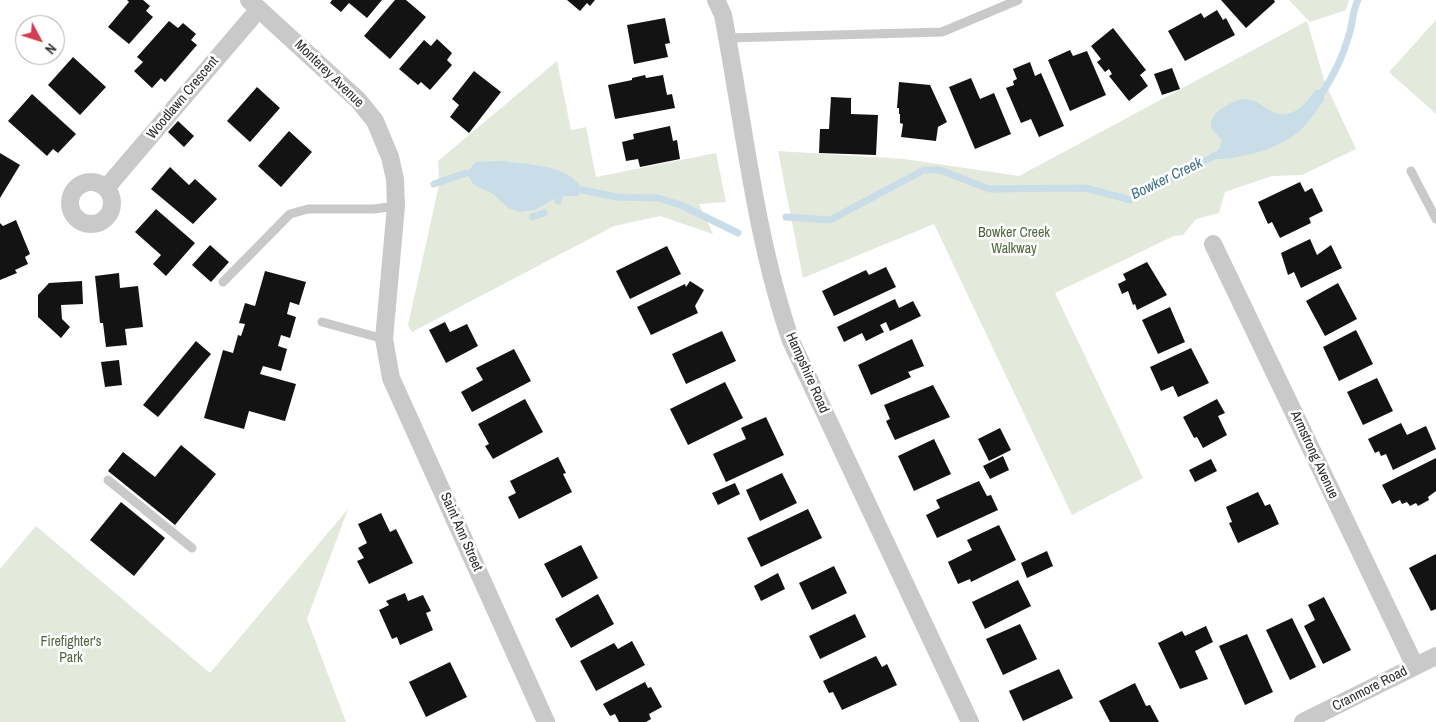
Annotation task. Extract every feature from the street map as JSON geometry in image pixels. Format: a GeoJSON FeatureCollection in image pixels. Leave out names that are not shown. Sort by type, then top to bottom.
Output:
{"type":"FeatureCollection","features":[{"type":"Feature","properties":{"kind":"street","name":"Hampshire Road"},"geometry":{"type":"LineString","coordinates":[[716,0],[723,15],[728,38],[778,304],[789,334],[970,722]]}},
{"type":"Feature","properties":{"kind":"street","name":"Woodlawn Crescent"},"geometry":{"type":"LineString","coordinates":[[107,187],[254,4]]}},
{"type":"Feature","properties":{"kind":"street","name":"Monterey Avenue"},"geometry":{"type":"LineString","coordinates":[[254,4],[358,100],[375,121],[390,157],[395,179],[396,206],[384,339]]}},
{"type":"Feature","properties":{"kind":"street","name":"Armstrong Avenue"},"geometry":{"type":"LineString","coordinates":[[1213,244],[1414,666]]}},
{"type":"Feature","properties":{"kind":"street","name":"Saint Ann Street"},"geometry":{"type":"LineString","coordinates":[[384,339],[391,378],[546,722]]}},
{"type":"Feature","properties":{"kind":"street","name":"Cranmore Road"},"geometry":{"type":"LineString","coordinates":[[1303,722],[1436,656]]}},
{"type":"Feature","properties":{"kind":"lane"},"geometry":{"type":"LineString","coordinates":[[728,38],[942,32],[1018,0]]}},
{"type":"Feature","properties":{"kind":"lane"},"geometry":{"type":"LineString","coordinates":[[1411,171],[1436,219]]}},
{"type":"Feature","properties":{"kind":"lane"},"geometry":{"type":"LineString","coordinates":[[223,282],[290,214],[308,209],[374,209],[396,206]]}},
{"type":"Feature","properties":{"kind":"lane"},"geometry":{"type":"LineString","coordinates":[[322,322],[384,339]]}},
{"type":"Feature","properties":{"kind":"lane"},"geometry":{"type":"LineString","coordinates":[[108,480],[192,548]]}},
{"type":"Feature","properties":{"kind":"green space"},"geometry":{"type":"Polygon","coordinates":[[[1289,0],[1349,0],[1346,10],[1310,22],[1289,0]]]}},
{"type":"Feature","properties":{"kind":"green space"},"geometry":{"type":"Polygon","coordinates":[[[1436,20],[1436,114],[1389,72],[1436,20]]]}},
{"type":"Feature","properties":{"kind":"green space","name":"Bowker Creek Walkway"},"geometry":{"type":"Polygon","coordinates":[[[1307,21],[1325,83],[1356,149],[1302,175],[1272,176],[1225,192],[1219,213],[1196,219],[1183,235],[1174,236],[1055,293],[1143,478],[1072,515],[934,224],[803,278],[778,151],[904,159],[1019,176],[1307,21]]]}},
{"type":"Feature","properties":{"kind":"green space"},"geometry":{"type":"Polygon","coordinates":[[[557,61],[571,130],[586,127],[596,177],[716,153],[726,202],[699,204],[713,234],[660,216],[614,226],[412,332],[408,325],[439,185],[438,161],[557,61]]]}},
{"type":"Feature","properties":{"kind":"green space","name":"Firefighter's Park"},"geometry":{"type":"Polygon","coordinates":[[[348,509],[307,619],[346,722],[0,722],[0,569],[36,526],[210,673],[348,509]]]}},
{"type":"Feature","properties":{"kind":"water"},"geometry":{"type":"Polygon","coordinates":[[[1316,90],[1324,90],[1324,100],[1305,126],[1288,139],[1255,153],[1231,158],[1209,159],[1219,149],[1222,141],[1212,129],[1213,118],[1216,113],[1227,105],[1245,99],[1256,102],[1276,113],[1287,114],[1300,108],[1316,90]]]}},
{"type":"Feature","properties":{"kind":"water"},"geometry":{"type":"Polygon","coordinates":[[[503,161],[558,170],[576,181],[582,190],[578,196],[559,196],[535,210],[520,212],[508,208],[493,194],[474,185],[466,173],[476,162],[503,161]]]}},
{"type":"Feature","properties":{"kind":"building"},"geometry":{"type":"Polygon","coordinates":[[[127,0],[143,0],[150,6],[146,11],[153,17],[129,44],[108,27],[129,2],[127,0]]]}},
{"type":"Feature","properties":{"kind":"building"},"geometry":{"type":"Polygon","coordinates":[[[332,0],[382,0],[367,18],[349,3],[341,12],[330,3],[332,0]]]}},
{"type":"Feature","properties":{"kind":"building"},"geometry":{"type":"Polygon","coordinates":[[[395,0],[406,0],[426,17],[390,59],[364,36],[395,0]]]}},
{"type":"Feature","properties":{"kind":"building"},"geometry":{"type":"Polygon","coordinates":[[[567,0],[595,0],[590,6],[587,3],[580,11],[567,0]]]}},
{"type":"Feature","properties":{"kind":"building"},"geometry":{"type":"Polygon","coordinates":[[[1221,0],[1274,0],[1275,2],[1246,28],[1221,0]]]}},
{"type":"Feature","properties":{"kind":"building"},"geometry":{"type":"Polygon","coordinates":[[[1217,10],[1223,20],[1226,18],[1235,35],[1185,61],[1168,31],[1201,13],[1204,18],[1217,10]]]}},
{"type":"Feature","properties":{"kind":"building"},"geometry":{"type":"Polygon","coordinates":[[[665,18],[670,43],[665,44],[668,57],[634,64],[627,25],[665,18]]]}},
{"type":"Feature","properties":{"kind":"building"},"geometry":{"type":"Polygon","coordinates":[[[169,21],[178,28],[183,23],[196,34],[191,40],[197,45],[165,82],[161,78],[152,88],[134,71],[143,62],[137,57],[169,21]]]}},
{"type":"Feature","properties":{"kind":"building"},"geometry":{"type":"Polygon","coordinates":[[[1113,28],[1146,70],[1140,75],[1148,86],[1129,101],[1109,76],[1112,74],[1109,69],[1105,72],[1097,62],[1101,59],[1091,46],[1113,28]]]}},
{"type":"Feature","properties":{"kind":"building"},"geometry":{"type":"Polygon","coordinates":[[[437,39],[452,53],[447,60],[452,65],[430,90],[421,82],[418,85],[399,69],[424,40],[431,46],[437,39]]]}},
{"type":"Feature","properties":{"kind":"building"},"geometry":{"type":"Polygon","coordinates":[[[1070,50],[1073,56],[1087,51],[1106,95],[1070,111],[1048,60],[1070,50]]]}},
{"type":"Feature","properties":{"kind":"building"},"geometry":{"type":"Polygon","coordinates":[[[73,57],[106,87],[80,115],[48,85],[73,57]]]}},
{"type":"Feature","properties":{"kind":"building"},"geometry":{"type":"Polygon","coordinates":[[[1030,62],[1035,76],[1041,73],[1064,126],[1039,137],[1031,119],[1021,123],[1006,88],[1014,85],[1013,81],[1017,79],[1013,69],[1030,62]]]}},
{"type":"Feature","properties":{"kind":"building"},"geometry":{"type":"Polygon","coordinates":[[[1172,68],[1180,89],[1162,95],[1154,74],[1172,68]]]}},
{"type":"Feature","properties":{"kind":"building"},"geometry":{"type":"Polygon","coordinates":[[[474,71],[501,92],[469,133],[450,117],[459,105],[452,99],[474,71]]]}},
{"type":"Feature","properties":{"kind":"building"},"geometry":{"type":"Polygon","coordinates":[[[645,75],[646,78],[663,75],[667,95],[672,94],[675,108],[615,119],[608,85],[645,75]]]}},
{"type":"Feature","properties":{"kind":"building"},"geometry":{"type":"Polygon","coordinates":[[[971,78],[980,99],[994,93],[1011,134],[975,149],[949,87],[971,78]]]}},
{"type":"Feature","properties":{"kind":"building"},"geometry":{"type":"Polygon","coordinates":[[[899,82],[930,85],[947,122],[938,127],[936,141],[901,137],[903,124],[900,123],[899,108],[897,108],[899,82]]]}},
{"type":"Feature","properties":{"kind":"building"},"geometry":{"type":"Polygon","coordinates":[[[257,87],[280,108],[250,142],[227,121],[257,87]]]}},
{"type":"Feature","properties":{"kind":"building"},"geometry":{"type":"Polygon","coordinates":[[[32,94],[76,134],[58,153],[53,149],[47,156],[8,121],[32,94]]]}},
{"type":"Feature","properties":{"kind":"building"},"geometry":{"type":"Polygon","coordinates":[[[831,97],[851,98],[851,114],[878,115],[876,155],[819,153],[820,129],[829,129],[831,97]]]}},
{"type":"Feature","properties":{"kind":"building"},"geometry":{"type":"Polygon","coordinates":[[[178,121],[194,136],[184,147],[168,132],[178,121]]]}},
{"type":"Feature","properties":{"kind":"building"},"geometry":{"type":"Polygon","coordinates":[[[670,126],[673,141],[677,140],[680,159],[640,167],[638,159],[626,161],[622,142],[634,139],[633,134],[670,126]]]}},
{"type":"Feature","properties":{"kind":"building"},"geometry":{"type":"Polygon","coordinates":[[[289,131],[312,152],[281,187],[258,166],[289,131]]]}},
{"type":"Feature","properties":{"kind":"building"},"geometry":{"type":"Polygon","coordinates":[[[0,153],[20,165],[0,198],[0,153]]]}},
{"type":"Feature","properties":{"kind":"building"},"geometry":{"type":"Polygon","coordinates":[[[170,167],[189,185],[195,179],[217,199],[193,224],[151,189],[170,167]]]}},
{"type":"Feature","properties":{"kind":"building"},"geometry":{"type":"Polygon","coordinates":[[[1300,182],[1305,192],[1312,188],[1323,211],[1309,218],[1311,223],[1280,238],[1272,222],[1268,224],[1258,202],[1300,182]]]}},
{"type":"Feature","properties":{"kind":"building"},"geometry":{"type":"Polygon","coordinates":[[[156,209],[195,243],[166,276],[153,264],[161,255],[135,232],[156,209]]]}},
{"type":"Feature","properties":{"kind":"building"},"geometry":{"type":"Polygon","coordinates":[[[16,220],[30,254],[25,257],[28,264],[15,270],[17,273],[0,280],[0,223],[3,226],[16,220]]]}},
{"type":"Feature","properties":{"kind":"building"},"geometry":{"type":"Polygon","coordinates":[[[1310,239],[1317,255],[1331,245],[1342,268],[1301,288],[1294,272],[1288,275],[1281,253],[1310,239]]]}},
{"type":"Feature","properties":{"kind":"building"},"geometry":{"type":"Polygon","coordinates":[[[210,245],[229,262],[211,282],[192,265],[210,245]]]}},
{"type":"Feature","properties":{"kind":"building"},"geometry":{"type":"Polygon","coordinates":[[[667,246],[681,274],[630,299],[616,271],[667,246]]]}},
{"type":"Feature","properties":{"kind":"building"},"geometry":{"type":"Polygon","coordinates":[[[1147,262],[1167,295],[1137,310],[1128,291],[1122,294],[1118,284],[1126,280],[1123,274],[1147,262]]]}},
{"type":"Feature","properties":{"kind":"building"},"geometry":{"type":"Polygon","coordinates":[[[886,267],[896,287],[834,316],[822,291],[866,270],[869,275],[886,267]]]}},
{"type":"Feature","properties":{"kind":"building"},"geometry":{"type":"Polygon","coordinates":[[[265,271],[306,282],[299,305],[290,302],[287,314],[296,317],[290,338],[281,335],[278,346],[287,349],[281,371],[263,366],[260,374],[296,384],[285,421],[249,411],[244,429],[204,418],[223,350],[233,353],[238,335],[241,336],[245,324],[239,323],[245,303],[255,306],[265,271]]]}},
{"type":"Feature","properties":{"kind":"building"},"geometry":{"type":"Polygon","coordinates":[[[119,273],[120,288],[138,286],[143,327],[125,329],[127,345],[106,347],[103,323],[100,323],[95,276],[119,273]]]}},
{"type":"Feature","properties":{"kind":"building"},"geometry":{"type":"Polygon","coordinates":[[[82,281],[83,304],[61,305],[62,319],[70,327],[61,338],[38,317],[38,295],[49,283],[82,281]]]}},
{"type":"Feature","properties":{"kind":"building"},"geometry":{"type":"Polygon","coordinates":[[[690,281],[704,290],[695,306],[698,313],[651,335],[637,307],[685,284],[686,287],[690,281]]]}},
{"type":"Feature","properties":{"kind":"building"},"geometry":{"type":"Polygon","coordinates":[[[1338,283],[1357,319],[1325,336],[1306,301],[1338,283]]]}},
{"type":"Feature","properties":{"kind":"building"},"geometry":{"type":"Polygon","coordinates":[[[895,299],[899,308],[913,301],[921,316],[890,331],[886,322],[880,325],[884,332],[866,341],[862,333],[844,342],[837,327],[895,299]]]}},
{"type":"Feature","properties":{"kind":"building"},"geometry":{"type":"Polygon","coordinates":[[[1170,307],[1185,342],[1158,354],[1142,320],[1170,307]]]}},
{"type":"Feature","properties":{"kind":"building"},"geometry":{"type":"Polygon","coordinates":[[[445,322],[450,332],[467,324],[478,346],[446,363],[429,330],[445,322]]]}},
{"type":"Feature","properties":{"kind":"building"},"geometry":{"type":"Polygon","coordinates":[[[1356,330],[1373,364],[1339,381],[1323,347],[1356,330]]]}},
{"type":"Feature","properties":{"kind":"building"},"geometry":{"type":"Polygon","coordinates":[[[722,331],[736,361],[686,384],[672,354],[722,331]]]}},
{"type":"Feature","properties":{"kind":"building"},"geometry":{"type":"Polygon","coordinates":[[[912,339],[924,366],[908,372],[911,377],[871,395],[858,365],[912,339]]]}},
{"type":"Feature","properties":{"kind":"building"},"geometry":{"type":"Polygon","coordinates":[[[196,341],[211,354],[158,417],[143,405],[196,341]]]}},
{"type":"Feature","properties":{"kind":"building"},"geometry":{"type":"Polygon","coordinates":[[[1191,348],[1209,383],[1178,397],[1173,386],[1161,391],[1150,367],[1191,348]]]}},
{"type":"Feature","properties":{"kind":"building"},"geometry":{"type":"Polygon","coordinates":[[[514,349],[531,381],[472,412],[461,392],[483,380],[476,368],[514,349]]]}},
{"type":"Feature","properties":{"kind":"building"},"geometry":{"type":"Polygon","coordinates":[[[119,360],[122,385],[105,387],[101,362],[119,360]]]}},
{"type":"Feature","properties":{"kind":"building"},"geometry":{"type":"Polygon","coordinates":[[[1377,378],[1393,411],[1363,425],[1347,392],[1377,378]]]}},
{"type":"Feature","properties":{"kind":"building"},"geometry":{"type":"Polygon","coordinates":[[[725,382],[743,418],[688,445],[670,409],[725,382]]]}},
{"type":"Feature","properties":{"kind":"building"},"geometry":{"type":"Polygon","coordinates":[[[933,385],[950,417],[895,440],[886,421],[890,419],[884,405],[933,385]]]}},
{"type":"Feature","properties":{"kind":"building"},"geometry":{"type":"Polygon","coordinates":[[[525,399],[543,432],[493,459],[485,446],[489,444],[478,424],[525,399]]]}},
{"type":"Feature","properties":{"kind":"building"},"geometry":{"type":"Polygon","coordinates":[[[1217,399],[1225,413],[1218,416],[1227,435],[1203,448],[1197,437],[1194,438],[1183,417],[1217,399]]]}},
{"type":"Feature","properties":{"kind":"building"},"geometry":{"type":"Polygon","coordinates":[[[766,417],[784,455],[726,482],[713,454],[746,439],[741,428],[766,417]]]}},
{"type":"Feature","properties":{"kind":"building"},"geometry":{"type":"Polygon","coordinates":[[[1401,423],[1407,435],[1426,426],[1436,449],[1393,470],[1386,454],[1381,456],[1379,451],[1375,453],[1368,439],[1401,423]]]}},
{"type":"Feature","properties":{"kind":"building"},"geometry":{"type":"Polygon","coordinates":[[[1000,428],[1011,450],[989,461],[978,439],[1000,428]]]}},
{"type":"Feature","properties":{"kind":"building"},"geometry":{"type":"Polygon","coordinates":[[[934,439],[951,474],[914,491],[898,456],[934,439]]]}},
{"type":"Feature","properties":{"kind":"building"},"geometry":{"type":"Polygon","coordinates":[[[181,445],[216,474],[175,525],[108,471],[123,452],[155,477],[181,445]]]}},
{"type":"Feature","properties":{"kind":"building"},"geometry":{"type":"Polygon","coordinates":[[[1003,456],[1009,470],[990,479],[983,466],[1003,456]]]}},
{"type":"Feature","properties":{"kind":"building"},"geometry":{"type":"Polygon","coordinates":[[[558,457],[566,473],[563,474],[572,492],[519,519],[508,497],[516,493],[510,481],[558,457]]]}},
{"type":"Feature","properties":{"kind":"building"},"geometry":{"type":"Polygon","coordinates":[[[1436,458],[1436,491],[1428,497],[1429,500],[1418,506],[1416,503],[1410,506],[1407,502],[1402,504],[1400,500],[1392,504],[1382,485],[1436,458]]]}},
{"type":"Feature","properties":{"kind":"building"},"geometry":{"type":"Polygon","coordinates":[[[1211,459],[1217,471],[1195,482],[1189,470],[1211,459]]]}},
{"type":"Feature","properties":{"kind":"building"},"geometry":{"type":"Polygon","coordinates":[[[782,473],[797,503],[760,521],[746,490],[782,473]]]}},
{"type":"Feature","properties":{"kind":"building"},"geometry":{"type":"Polygon","coordinates":[[[979,481],[987,496],[991,495],[998,510],[937,538],[926,515],[940,508],[936,500],[979,481]]]}},
{"type":"Feature","properties":{"kind":"building"},"geometry":{"type":"Polygon","coordinates":[[[735,483],[740,494],[718,505],[712,493],[735,483]]]}},
{"type":"Feature","properties":{"kind":"building"},"geometry":{"type":"Polygon","coordinates":[[[1258,492],[1265,506],[1270,504],[1279,524],[1238,543],[1229,523],[1232,522],[1226,507],[1258,492]]]}},
{"type":"Feature","properties":{"kind":"building"},"geometry":{"type":"Polygon","coordinates":[[[121,502],[165,538],[134,576],[90,540],[121,502]]]}},
{"type":"Feature","properties":{"kind":"building"},"geometry":{"type":"Polygon","coordinates":[[[808,509],[822,538],[761,567],[747,538],[808,509]]]}},
{"type":"Feature","properties":{"kind":"building"},"geometry":{"type":"Polygon","coordinates":[[[381,513],[390,532],[396,529],[413,563],[369,584],[357,561],[364,558],[358,548],[367,543],[358,524],[381,513]]]}},
{"type":"Feature","properties":{"kind":"building"},"geometry":{"type":"Polygon","coordinates":[[[999,525],[1016,560],[971,582],[970,579],[958,584],[948,562],[972,550],[967,540],[999,525]]]}},
{"type":"Feature","properties":{"kind":"building"},"geometry":{"type":"Polygon","coordinates":[[[581,545],[598,578],[562,598],[544,564],[581,545]]]}},
{"type":"Feature","properties":{"kind":"building"},"geometry":{"type":"Polygon","coordinates":[[[1047,551],[1053,566],[1027,578],[1021,563],[1047,551]]]}},
{"type":"Feature","properties":{"kind":"building"},"geometry":{"type":"Polygon","coordinates":[[[1436,554],[1436,609],[1431,611],[1409,568],[1436,554]]]}},
{"type":"Feature","properties":{"kind":"building"},"geometry":{"type":"Polygon","coordinates":[[[834,566],[847,593],[812,610],[799,583],[834,566]]]}},
{"type":"Feature","properties":{"kind":"building"},"geometry":{"type":"Polygon","coordinates":[[[778,573],[785,589],[761,601],[754,586],[778,573]]]}},
{"type":"Feature","properties":{"kind":"building"},"geometry":{"type":"Polygon","coordinates":[[[1018,580],[1031,606],[985,629],[972,602],[1018,580]]]}},
{"type":"Feature","properties":{"kind":"building"},"geometry":{"type":"Polygon","coordinates":[[[405,593],[408,601],[423,595],[431,611],[426,613],[433,630],[400,645],[397,637],[392,639],[379,610],[389,605],[386,601],[405,593]]]}},
{"type":"Feature","properties":{"kind":"building"},"geometry":{"type":"Polygon","coordinates":[[[598,594],[614,624],[571,648],[555,619],[598,594]]]}},
{"type":"Feature","properties":{"kind":"building"},"geometry":{"type":"Polygon","coordinates":[[[1324,597],[1351,650],[1323,664],[1304,626],[1315,620],[1308,605],[1324,597]]]}},
{"type":"Feature","properties":{"kind":"building"},"geometry":{"type":"Polygon","coordinates":[[[855,614],[866,637],[820,659],[809,636],[855,614]]]}},
{"type":"Feature","properties":{"kind":"building"},"geometry":{"type":"Polygon","coordinates":[[[1292,618],[1316,667],[1290,680],[1266,630],[1292,618]]]}},
{"type":"Feature","properties":{"kind":"building"},"geometry":{"type":"Polygon","coordinates":[[[1020,624],[1037,659],[1003,675],[986,639],[1020,624]]]}},
{"type":"Feature","properties":{"kind":"building"},"geometry":{"type":"Polygon","coordinates":[[[1206,626],[1213,642],[1195,651],[1208,679],[1180,689],[1158,643],[1182,631],[1185,636],[1206,626]]]}},
{"type":"Feature","properties":{"kind":"building"},"geometry":{"type":"Polygon","coordinates":[[[1247,634],[1273,692],[1245,705],[1219,646],[1247,634]]]}},
{"type":"Feature","properties":{"kind":"building"},"geometry":{"type":"Polygon","coordinates":[[[632,641],[645,665],[596,691],[580,661],[614,643],[618,649],[632,641]]]}},
{"type":"Feature","properties":{"kind":"building"},"geometry":{"type":"Polygon","coordinates":[[[876,656],[882,667],[887,664],[897,685],[842,710],[833,692],[829,693],[823,681],[876,656]]]}},
{"type":"Feature","properties":{"kind":"building"},"geometry":{"type":"Polygon","coordinates":[[[450,662],[467,697],[426,717],[409,682],[450,662]]]}},
{"type":"Feature","properties":{"kind":"building"},"geometry":{"type":"Polygon","coordinates":[[[1059,669],[1073,698],[1023,721],[1009,691],[1059,669]]]}},
{"type":"Feature","properties":{"kind":"building"},"geometry":{"type":"Polygon","coordinates":[[[645,682],[648,688],[651,687],[662,707],[649,714],[651,719],[646,722],[619,722],[615,714],[610,716],[603,704],[645,682]]]}},
{"type":"Feature","properties":{"kind":"building"},"geometry":{"type":"Polygon","coordinates":[[[1135,683],[1146,706],[1150,705],[1159,722],[1110,722],[1099,701],[1135,683]]]}},
{"type":"Feature","properties":{"kind":"waterway","name":"Bowker Creek"},"geometry":{"type":"LineString","coordinates":[[1320,96],[1344,51],[1358,0]]}},
{"type":"Feature","properties":{"kind":"waterway","name":"Bowker Creek"},"geometry":{"type":"LineString","coordinates":[[786,217],[830,220],[924,170],[940,170],[989,189],[1085,188],[1131,200],[1216,155]]}},
{"type":"Feature","properties":{"kind":"waterway","name":"Bowker Creek"},"geometry":{"type":"LineString","coordinates":[[434,184],[466,173]]}},
{"type":"Feature","properties":{"kind":"waterway","name":"Bowker Creek"},"geometry":{"type":"LineString","coordinates":[[582,190],[617,197],[658,198],[681,205],[738,233]]}},
{"type":"Feature","properties":{"kind":"waterway"},"geometry":{"type":"LineString","coordinates":[[558,201],[559,196]]}},
{"type":"Feature","properties":{"kind":"waterway"},"geometry":{"type":"LineString","coordinates":[[532,217],[544,213]]}}]}
